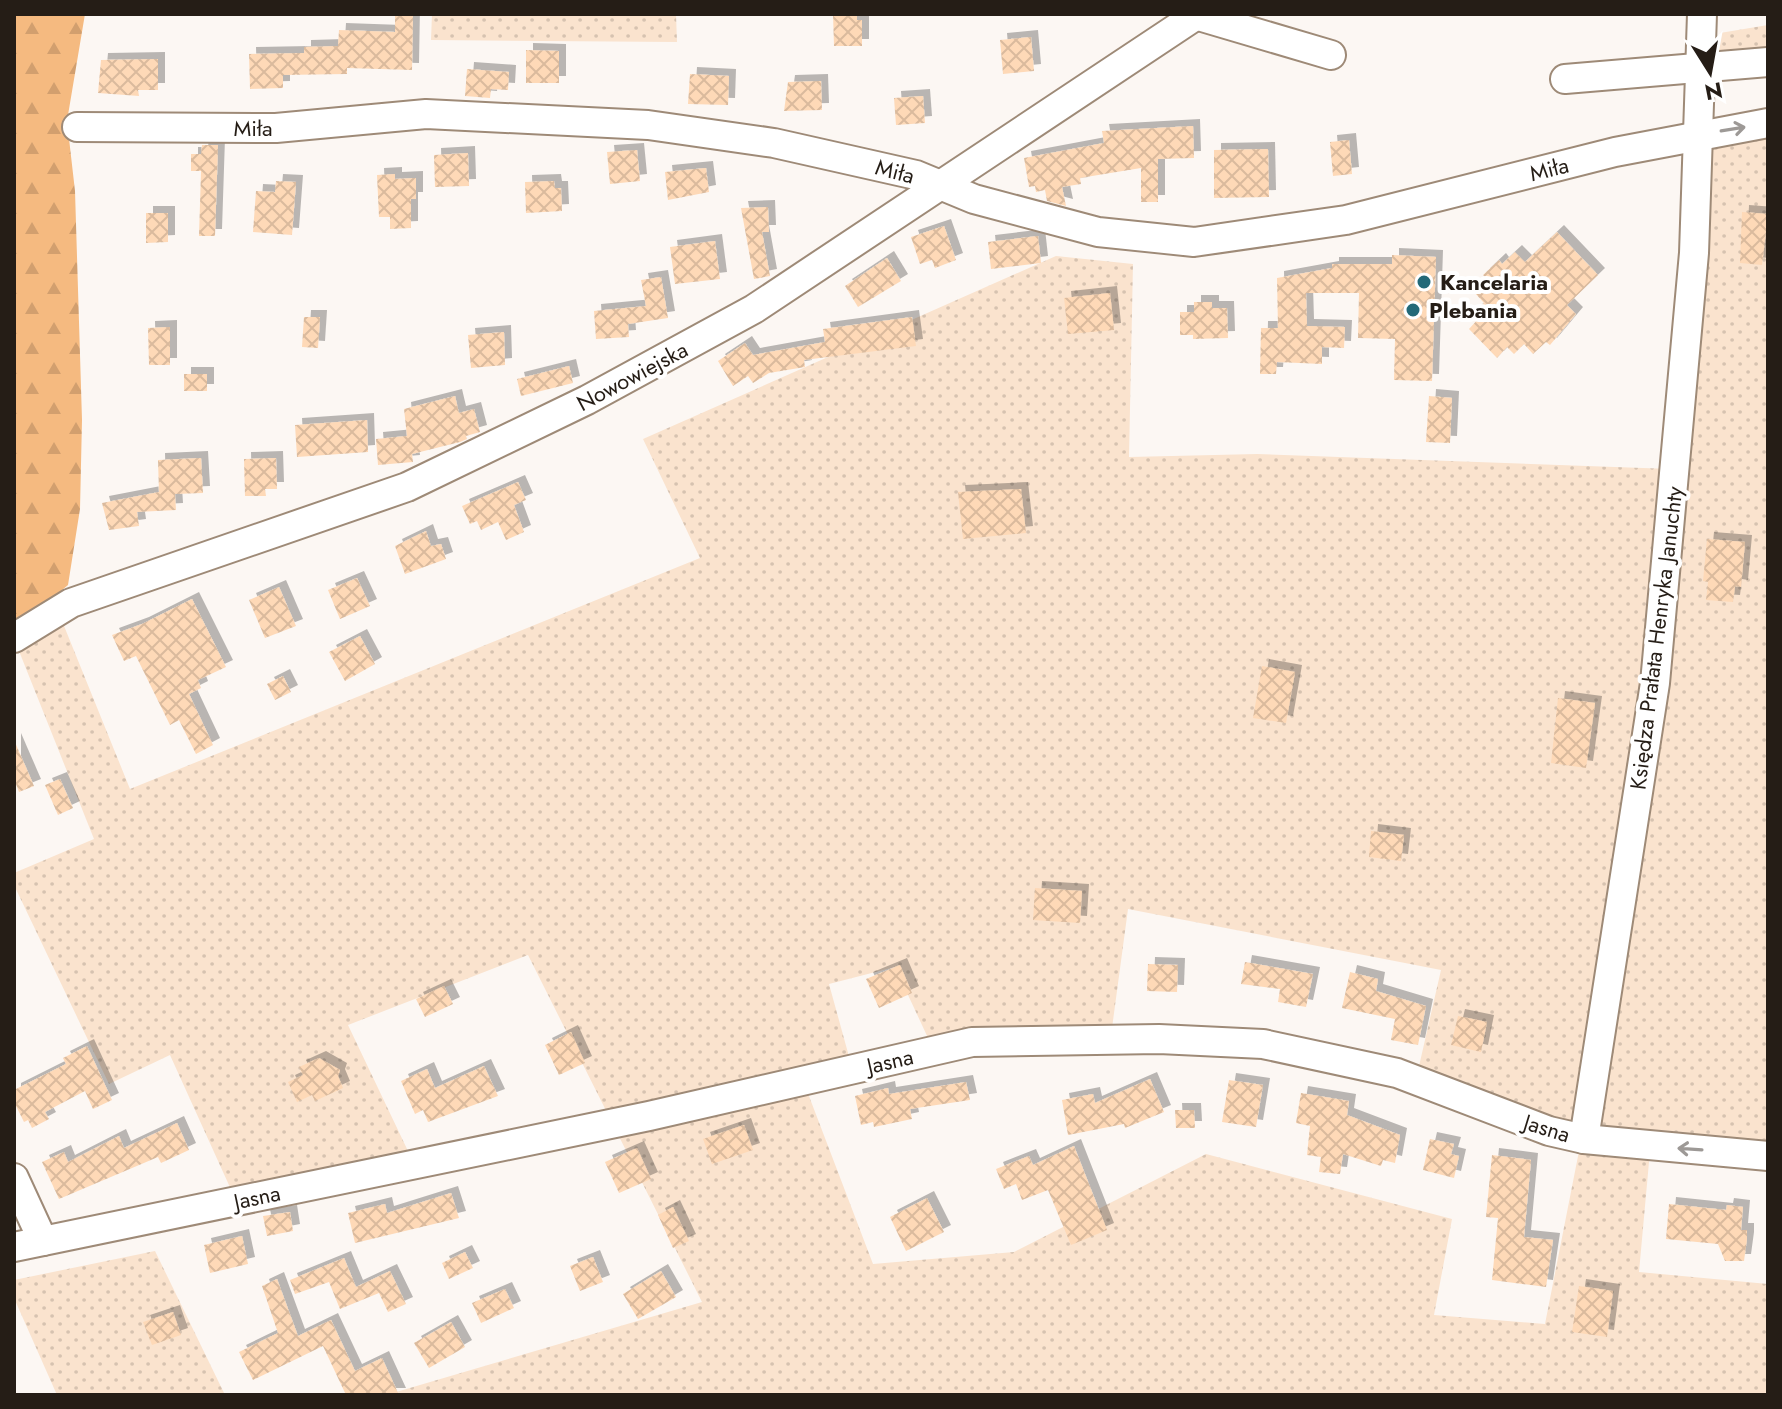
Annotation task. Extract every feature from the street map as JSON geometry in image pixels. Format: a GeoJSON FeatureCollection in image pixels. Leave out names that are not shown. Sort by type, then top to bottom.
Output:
{"type":"FeatureCollection","features":[{"type":"Feature","properties":{"kind":"street"},"geometry":{"type":"LineString","coordinates":[[1196,14],[1331,55]]}},
{"type":"Feature","properties":{"kind":"street","name":"Nowowiejska"},"geometry":{"type":"LineString","coordinates":[[14,638],[71,603],[407,487],[573,407],[754,309],[1196,14]]}},
{"type":"Feature","properties":{"kind":"street"},"geometry":{"type":"LineString","coordinates":[[1697,134],[1702,14]]}},
{"type":"Feature","properties":{"kind":"street"},"geometry":{"type":"LineString","coordinates":[[1565,79],[1768,62]]}},
{"type":"Feature","properties":{"kind":"street","name":"Miła"},"geometry":{"type":"LineString","coordinates":[[77,127],[276,128],[426,114],[648,125],[774,143],[916,175],[939,186],[1052,222],[1098,232],[1194,242],[1346,220],[1697,134],[1768,123]]}},
{"type":"Feature","properties":{"kind":"street","name":"Księdza Prałata Henryka Januchty"},"geometry":{"type":"LineString","coordinates":[[1584,1139],[1655,683],[1694,253],[1697,134]]}},
{"type":"Feature","properties":{"kind":"street","name":"Jasna"},"geometry":{"type":"LineString","coordinates":[[14,1247],[649,1116],[972,1042],[1159,1039],[1263,1044],[1397,1073],[1549,1131],[1584,1139],[1768,1156]]}},
{"type":"Feature","properties":{"kind":"street"},"geometry":{"type":"LineString","coordinates":[[14,1178],[43,1241]]}},
{"type":"Feature","properties":{"kind":"shaded area"},"geometry":{"type":"Polygon","coordinates":[[[432,14],[676,14],[677,42],[431,40],[432,14]]]}},
{"type":"Feature","properties":{"kind":"shaded area"},"geometry":{"type":"Polygon","coordinates":[[[1768,25],[1768,54],[1737,56],[1719,50],[1720,33],[1768,25]]]}},
{"type":"Feature","properties":{"kind":"shaded area"},"geometry":{"type":"Polygon","coordinates":[[[1768,133],[1768,1150],[1545,1126],[1417,1075],[1441,970],[1128,909],[1110,1043],[935,1053],[895,967],[829,984],[853,1071],[804,1083],[873,1264],[1014,1252],[1206,1154],[1452,1219],[1434,1315],[1545,1324],[1580,1146],[1650,1151],[1639,1272],[1768,1284],[1768,1395],[386,1395],[702,1302],[528,955],[348,1025],[417,1170],[238,1205],[170,1055],[109,1084],[14,885],[14,873],[94,839],[15,641],[60,616],[130,789],[700,558],[643,439],[1056,256],[1133,264],[1129,457],[1257,454],[1671,469],[1693,145],[1768,133]]]}},
{"type":"Feature","properties":{"kind":"shaded area"},"geometry":{"type":"Polygon","coordinates":[[[155,1251],[225,1395],[57,1395],[14,1298],[14,1280],[155,1251]]]}},
{"type":"Feature","properties":{"kind":"green space"},"geometry":{"type":"Polygon","coordinates":[[[14,14],[85,14],[67,121],[75,191],[82,420],[80,509],[68,585],[14,631],[14,14]]]}},
{"type":"Feature","properties":{"kind":"building"},"geometry":{"type":"Polygon","coordinates":[[[395,14],[413,14],[412,70],[347,68],[347,74],[283,75],[283,88],[250,89],[249,54],[304,53],[304,47],[338,46],[339,30],[395,32],[395,14]]]}},
{"type":"Feature","properties":{"kind":"building"},"geometry":{"type":"Polygon","coordinates":[[[833,14],[857,14],[857,20],[862,20],[862,46],[834,46],[833,14]]]}},
{"type":"Feature","properties":{"kind":"building"},"geometry":{"type":"Polygon","coordinates":[[[1031,37],[1034,71],[1003,74],[1000,40],[1031,37]]]}},
{"type":"Feature","properties":{"kind":"building"},"geometry":{"type":"Polygon","coordinates":[[[526,50],[559,51],[559,83],[526,83],[526,50]]]}},
{"type":"Feature","properties":{"kind":"building"},"geometry":{"type":"Polygon","coordinates":[[[158,59],[158,90],[138,90],[139,96],[98,93],[101,60],[158,59]]]}},
{"type":"Feature","properties":{"kind":"building"},"geometry":{"type":"Polygon","coordinates":[[[467,69],[509,72],[508,90],[491,89],[490,98],[465,96],[467,69]]]}},
{"type":"Feature","properties":{"kind":"building"},"geometry":{"type":"Polygon","coordinates":[[[690,74],[729,76],[728,105],[688,104],[690,74]]]}},
{"type":"Feature","properties":{"kind":"building"},"geometry":{"type":"Polygon","coordinates":[[[821,81],[822,110],[784,111],[788,82],[821,81]]]}},
{"type":"Feature","properties":{"kind":"building"},"geometry":{"type":"Polygon","coordinates":[[[923,96],[925,123],[896,125],[894,98],[923,96]]]}},
{"type":"Feature","properties":{"kind":"building"},"geometry":{"type":"Polygon","coordinates":[[[1193,126],[1194,158],[1158,159],[1158,202],[1141,202],[1141,168],[1080,178],[1081,184],[1062,187],[1066,206],[1047,201],[1045,190],[1036,192],[1035,186],[1029,187],[1024,158],[1104,143],[1102,131],[1193,126]]]}},
{"type":"Feature","properties":{"kind":"building"},"geometry":{"type":"Polygon","coordinates":[[[1349,140],[1352,174],[1333,176],[1330,142],[1349,140]]]}},
{"type":"Feature","properties":{"kind":"building"},"geometry":{"type":"Polygon","coordinates":[[[202,145],[218,145],[215,236],[199,236],[201,171],[191,171],[191,154],[201,154],[202,145]]]}},
{"type":"Feature","properties":{"kind":"building"},"geometry":{"type":"Polygon","coordinates":[[[1268,149],[1269,197],[1214,198],[1214,150],[1268,149]]]}},
{"type":"Feature","properties":{"kind":"building"},"geometry":{"type":"Polygon","coordinates":[[[637,150],[640,181],[610,184],[607,152],[637,150]]]}},
{"type":"Feature","properties":{"kind":"building"},"geometry":{"type":"Polygon","coordinates":[[[468,153],[469,186],[435,187],[434,155],[468,153]]]}},
{"type":"Feature","properties":{"kind":"building"},"geometry":{"type":"Polygon","coordinates":[[[706,168],[709,192],[668,200],[665,172],[706,168]]]}},
{"type":"Feature","properties":{"kind":"building"},"geometry":{"type":"Polygon","coordinates":[[[395,174],[395,179],[416,178],[416,199],[411,199],[411,228],[390,229],[390,217],[379,217],[377,175],[395,174]]]}},
{"type":"Feature","properties":{"kind":"building"},"geometry":{"type":"Polygon","coordinates":[[[276,181],[296,182],[292,235],[253,232],[256,191],[275,192],[276,181]]]}},
{"type":"Feature","properties":{"kind":"building"},"geometry":{"type":"Polygon","coordinates":[[[554,181],[555,188],[561,188],[562,211],[526,213],[525,182],[554,181]]]}},
{"type":"Feature","properties":{"kind":"building"},"geometry":{"type":"Polygon","coordinates":[[[768,207],[769,232],[762,232],[770,276],[754,279],[741,208],[768,207]]]}},
{"type":"Feature","properties":{"kind":"building"},"geometry":{"type":"Polygon","coordinates":[[[1742,212],[1768,214],[1762,265],[1740,263],[1742,212]]]}},
{"type":"Feature","properties":{"kind":"building"},"geometry":{"type":"Polygon","coordinates":[[[146,213],[168,213],[168,242],[146,243],[146,213]]]}},
{"type":"Feature","properties":{"kind":"building"},"geometry":{"type":"Polygon","coordinates":[[[944,226],[956,260],[935,268],[932,260],[920,264],[911,237],[944,226]]]}},
{"type":"Feature","properties":{"kind":"building"},"geometry":{"type":"Polygon","coordinates":[[[1557,232],[1598,275],[1567,305],[1576,314],[1550,345],[1546,342],[1533,354],[1524,344],[1514,354],[1507,347],[1497,358],[1469,329],[1479,318],[1473,313],[1484,303],[1474,292],[1487,279],[1483,275],[1499,260],[1502,264],[1515,252],[1525,262],[1557,232]]]}},
{"type":"Feature","properties":{"kind":"building"},"geometry":{"type":"Polygon","coordinates":[[[1038,236],[1041,263],[991,269],[988,242],[1038,236]]]}},
{"type":"Feature","properties":{"kind":"building"},"geometry":{"type":"Polygon","coordinates":[[[715,241],[720,279],[675,284],[670,247],[715,241]]]}},
{"type":"Feature","properties":{"kind":"building"},"geometry":{"type":"Polygon","coordinates":[[[1392,255],[1436,257],[1432,381],[1394,380],[1395,339],[1358,338],[1359,293],[1306,293],[1307,326],[1345,327],[1344,348],[1322,347],[1322,364],[1277,362],[1276,374],[1260,374],[1261,328],[1278,328],[1277,278],[1332,268],[1332,264],[1392,264],[1392,255]]]}},
{"type":"Feature","properties":{"kind":"building"},"geometry":{"type":"Polygon","coordinates":[[[887,258],[901,281],[858,307],[845,286],[887,258]]]}},
{"type":"Feature","properties":{"kind":"building"},"geometry":{"type":"Polygon","coordinates":[[[661,277],[668,318],[628,324],[629,337],[596,339],[594,311],[646,306],[641,280],[661,277]]]}},
{"type":"Feature","properties":{"kind":"building"},"geometry":{"type":"Polygon","coordinates":[[[1110,293],[1114,330],[1068,334],[1064,298],[1110,293]]]}},
{"type":"Feature","properties":{"kind":"building"},"geometry":{"type":"Polygon","coordinates":[[[1194,302],[1212,302],[1212,308],[1227,308],[1228,338],[1193,339],[1193,335],[1180,335],[1180,312],[1194,312],[1194,302]]]}},
{"type":"Feature","properties":{"kind":"building"},"geometry":{"type":"Polygon","coordinates":[[[304,317],[320,317],[318,348],[302,347],[304,317]]]}},
{"type":"Feature","properties":{"kind":"building"},"geometry":{"type":"Polygon","coordinates":[[[912,317],[916,346],[804,360],[805,367],[769,373],[753,383],[748,376],[733,386],[718,361],[745,343],[753,355],[825,342],[823,329],[912,317]]]}},
{"type":"Feature","properties":{"kind":"building"},"geometry":{"type":"Polygon","coordinates":[[[170,327],[170,365],[149,365],[148,328],[170,327]]]}},
{"type":"Feature","properties":{"kind":"building"},"geometry":{"type":"Polygon","coordinates":[[[504,332],[505,365],[471,368],[468,335],[504,332]]]}},
{"type":"Feature","properties":{"kind":"building"},"geometry":{"type":"Polygon","coordinates":[[[569,366],[573,383],[521,396],[517,379],[569,366]]]}},
{"type":"Feature","properties":{"kind":"building"},"geometry":{"type":"Polygon","coordinates":[[[184,374],[207,374],[207,391],[184,391],[184,374]]]}},
{"type":"Feature","properties":{"kind":"building"},"geometry":{"type":"Polygon","coordinates":[[[455,396],[459,413],[474,409],[480,432],[466,436],[467,439],[460,442],[412,454],[413,462],[378,465],[376,439],[407,436],[404,409],[455,396]]]}},
{"type":"Feature","properties":{"kind":"building"},"geometry":{"type":"Polygon","coordinates":[[[1429,396],[1452,398],[1450,443],[1426,442],[1429,396]]]}},
{"type":"Feature","properties":{"kind":"building"},"geometry":{"type":"Polygon","coordinates":[[[367,420],[368,452],[297,457],[295,425],[367,420]]]}},
{"type":"Feature","properties":{"kind":"building"},"geometry":{"type":"Polygon","coordinates":[[[201,458],[203,493],[175,494],[176,510],[137,512],[139,526],[109,530],[102,503],[159,492],[158,460],[201,458]]]}},
{"type":"Feature","properties":{"kind":"building"},"geometry":{"type":"Polygon","coordinates":[[[276,458],[277,489],[265,489],[266,496],[245,496],[244,459],[276,458]]]}},
{"type":"Feature","properties":{"kind":"building"},"geometry":{"type":"Polygon","coordinates":[[[518,482],[526,500],[514,505],[524,532],[506,540],[498,522],[481,530],[477,521],[470,524],[462,506],[518,482]]]}},
{"type":"Feature","properties":{"kind":"building"},"geometry":{"type":"Polygon","coordinates":[[[1021,489],[1026,533],[963,539],[958,492],[1021,489]]]}},
{"type":"Feature","properties":{"kind":"building"},"geometry":{"type":"Polygon","coordinates":[[[426,531],[431,546],[441,544],[446,559],[405,574],[395,546],[426,531]]]}},
{"type":"Feature","properties":{"kind":"building"},"geometry":{"type":"Polygon","coordinates":[[[1707,539],[1745,542],[1741,587],[1735,586],[1733,602],[1706,600],[1708,582],[1703,581],[1707,539]]]}},
{"type":"Feature","properties":{"kind":"building"},"geometry":{"type":"Polygon","coordinates":[[[357,578],[370,606],[340,619],[328,590],[357,578]]]}},
{"type":"Feature","properties":{"kind":"building"},"geometry":{"type":"Polygon","coordinates":[[[279,587],[296,626],[265,638],[249,600],[279,587]]]}},
{"type":"Feature","properties":{"kind":"building"},"geometry":{"type":"Polygon","coordinates":[[[192,599],[226,667],[198,680],[201,688],[189,694],[213,745],[196,754],[179,720],[170,725],[136,656],[124,661],[112,635],[192,599]]]}},
{"type":"Feature","properties":{"kind":"building"},"geometry":{"type":"Polygon","coordinates":[[[360,636],[375,664],[345,681],[329,652],[360,636]]]}},
{"type":"Feature","properties":{"kind":"building"},"geometry":{"type":"Polygon","coordinates":[[[1262,666],[1295,672],[1286,723],[1253,718],[1262,666]]]}},
{"type":"Feature","properties":{"kind":"building"},"geometry":{"type":"Polygon","coordinates":[[[283,676],[291,692],[275,700],[267,684],[283,676]]]}},
{"type":"Feature","properties":{"kind":"building"},"geometry":{"type":"Polygon","coordinates":[[[1558,698],[1595,703],[1586,768],[1551,763],[1558,698]]]}},
{"type":"Feature","properties":{"kind":"building"},"geometry":{"type":"Polygon","coordinates":[[[14,740],[34,786],[19,792],[14,779],[14,740]]]}},
{"type":"Feature","properties":{"kind":"building"},"geometry":{"type":"Polygon","coordinates":[[[60,779],[73,808],[58,815],[45,785],[60,779]]]}},
{"type":"Feature","properties":{"kind":"building"},"geometry":{"type":"Polygon","coordinates":[[[1371,831],[1404,835],[1401,861],[1369,857],[1371,831]]]}},
{"type":"Feature","properties":{"kind":"building"},"geometry":{"type":"Polygon","coordinates":[[[1035,888],[1082,891],[1080,923],[1033,920],[1035,888]]]}},
{"type":"Feature","properties":{"kind":"building"},"geometry":{"type":"Polygon","coordinates":[[[1245,962],[1313,974],[1306,1007],[1278,1002],[1280,989],[1241,984],[1245,962]]]}},
{"type":"Feature","properties":{"kind":"building"},"geometry":{"type":"Polygon","coordinates":[[[1148,964],[1178,965],[1177,992],[1147,991],[1148,964]]]}},
{"type":"Feature","properties":{"kind":"building"},"geometry":{"type":"Polygon","coordinates":[[[900,965],[912,993],[879,1008],[866,979],[900,965]]]}},
{"type":"Feature","properties":{"kind":"building"},"geometry":{"type":"Polygon","coordinates":[[[1350,972],[1378,979],[1376,991],[1426,1006],[1418,1045],[1391,1040],[1395,1019],[1342,1008],[1350,972]]]}},
{"type":"Feature","properties":{"kind":"building"},"geometry":{"type":"Polygon","coordinates":[[[444,986],[453,1004],[425,1017],[416,999],[444,986]]]}},
{"type":"Feature","properties":{"kind":"building"},"geometry":{"type":"Polygon","coordinates":[[[1458,1016],[1487,1022],[1481,1052],[1451,1045],[1458,1016]]]}},
{"type":"Feature","properties":{"kind":"building"},"geometry":{"type":"Polygon","coordinates":[[[571,1032],[585,1063],[559,1075],[545,1045],[571,1032]]]}},
{"type":"Feature","properties":{"kind":"building"},"geometry":{"type":"Polygon","coordinates":[[[87,1046],[112,1100],[93,1109],[85,1091],[45,1112],[49,1119],[32,1128],[28,1120],[24,1122],[14,1102],[14,1090],[66,1064],[63,1058],[87,1046]]]}},
{"type":"Feature","properties":{"kind":"building"},"geometry":{"type":"Polygon","coordinates":[[[319,1058],[340,1070],[338,1076],[343,1088],[315,1101],[312,1095],[297,1102],[288,1082],[303,1075],[299,1067],[319,1058]]]}},
{"type":"Feature","properties":{"kind":"building"},"geometry":{"type":"Polygon","coordinates":[[[484,1066],[498,1096],[428,1122],[423,1110],[415,1114],[401,1081],[427,1069],[435,1088],[484,1066]]]}},
{"type":"Feature","properties":{"kind":"building"},"geometry":{"type":"Polygon","coordinates":[[[1150,1079],[1164,1112],[1125,1128],[1124,1124],[1068,1135],[1062,1100],[1093,1094],[1095,1103],[1150,1079]]]}},
{"type":"Feature","properties":{"kind":"building"},"geometry":{"type":"Polygon","coordinates":[[[1229,1080],[1263,1085],[1256,1127],[1222,1122],[1229,1080]]]}},
{"type":"Feature","properties":{"kind":"building"},"geometry":{"type":"Polygon","coordinates":[[[966,1082],[970,1100],[910,1109],[912,1119],[874,1127],[873,1122],[861,1125],[855,1096],[888,1088],[889,1094],[966,1082]]]}},
{"type":"Feature","properties":{"kind":"building"},"geometry":{"type":"Polygon","coordinates":[[[1301,1093],[1349,1101],[1347,1115],[1400,1135],[1395,1163],[1383,1160],[1381,1166],[1343,1154],[1340,1174],[1319,1172],[1321,1157],[1307,1155],[1310,1126],[1296,1123],[1301,1093]]]}},
{"type":"Feature","properties":{"kind":"building"},"geometry":{"type":"Polygon","coordinates":[[[1175,1110],[1194,1110],[1195,1128],[1176,1128],[1175,1110]]]}},
{"type":"Feature","properties":{"kind":"building"},"geometry":{"type":"Polygon","coordinates":[[[177,1123],[189,1150],[161,1163],[158,1157],[59,1199],[42,1162],[64,1152],[68,1162],[119,1136],[124,1148],[177,1123]]]}},
{"type":"Feature","properties":{"kind":"building"},"geometry":{"type":"Polygon","coordinates":[[[744,1125],[753,1150],[712,1164],[703,1139],[744,1125]]]}},
{"type":"Feature","properties":{"kind":"building"},"geometry":{"type":"Polygon","coordinates":[[[1430,1139],[1454,1144],[1451,1154],[1459,1156],[1454,1178],[1423,1170],[1430,1139]]]}},
{"type":"Feature","properties":{"kind":"building"},"geometry":{"type":"Polygon","coordinates":[[[1074,1146],[1107,1230],[1071,1245],[1048,1190],[1022,1200],[1016,1184],[1004,1189],[996,1169],[1029,1156],[1033,1165],[1074,1146]]]}},
{"type":"Feature","properties":{"kind":"building"},"geometry":{"type":"Polygon","coordinates":[[[637,1148],[651,1179],[619,1193],[605,1162],[637,1148]]]}},
{"type":"Feature","properties":{"kind":"building"},"geometry":{"type":"Polygon","coordinates":[[[1492,1155],[1531,1160],[1524,1237],[1553,1240],[1546,1287],[1492,1280],[1498,1218],[1486,1217],[1492,1155]]]}},
{"type":"Feature","properties":{"kind":"building"},"geometry":{"type":"Polygon","coordinates":[[[451,1193],[459,1218],[355,1243],[348,1213],[385,1204],[387,1213],[451,1193]]]}},
{"type":"Feature","properties":{"kind":"building"},"geometry":{"type":"Polygon","coordinates":[[[927,1198],[944,1232],[906,1251],[890,1217],[927,1198]]]}},
{"type":"Feature","properties":{"kind":"building"},"geometry":{"type":"Polygon","coordinates":[[[1669,1204],[1726,1210],[1727,1205],[1743,1207],[1741,1230],[1747,1230],[1744,1261],[1725,1261],[1718,1244],[1666,1239],[1669,1204]]]}},
{"type":"Feature","properties":{"kind":"building"},"geometry":{"type":"Polygon","coordinates":[[[673,1207],[689,1241],[673,1248],[658,1215],[673,1207]]]}},
{"type":"Feature","properties":{"kind":"building"},"geometry":{"type":"Polygon","coordinates":[[[290,1212],[293,1231],[267,1236],[263,1216],[290,1212]]]}},
{"type":"Feature","properties":{"kind":"building"},"geometry":{"type":"Polygon","coordinates":[[[242,1236],[248,1264],[210,1273],[204,1245],[242,1236]]]}},
{"type":"Feature","properties":{"kind":"building"},"geometry":{"type":"Polygon","coordinates":[[[465,1252],[473,1268],[449,1279],[442,1263],[465,1252]]]}},
{"type":"Feature","properties":{"kind":"building"},"geometry":{"type":"Polygon","coordinates":[[[593,1257],[603,1282],[580,1291],[570,1266],[593,1257]]]}},
{"type":"Feature","properties":{"kind":"building"},"geometry":{"type":"Polygon","coordinates":[[[344,1258],[356,1287],[390,1271],[406,1304],[388,1312],[379,1293],[340,1309],[329,1282],[295,1294],[290,1280],[344,1258]]]}},
{"type":"Feature","properties":{"kind":"building"},"geometry":{"type":"Polygon","coordinates":[[[661,1271],[676,1297],[638,1319],[623,1294],[661,1271]]]}},
{"type":"Feature","properties":{"kind":"building"},"geometry":{"type":"Polygon","coordinates":[[[277,1279],[298,1336],[331,1320],[355,1371],[382,1358],[399,1395],[346,1395],[323,1346],[253,1380],[239,1352],[278,1333],[262,1286],[277,1279]]]}},
{"type":"Feature","properties":{"kind":"building"},"geometry":{"type":"Polygon","coordinates":[[[1579,1286],[1613,1291],[1607,1337],[1572,1332],[1579,1286]]]}},
{"type":"Feature","properties":{"kind":"building"},"geometry":{"type":"Polygon","coordinates":[[[505,1289],[514,1308],[481,1323],[472,1303],[505,1289]]]}},
{"type":"Feature","properties":{"kind":"building"},"geometry":{"type":"Polygon","coordinates":[[[173,1312],[181,1335],[152,1345],[143,1322],[173,1312]]]}},
{"type":"Feature","properties":{"kind":"building"},"geometry":{"type":"Polygon","coordinates":[[[451,1322],[465,1347],[429,1368],[414,1343],[451,1322]]]}},
{"type":"Feature","properties":{"kind":"place","name":"Kancelaria"},"geometry":{"type":"Point","coordinates":[1424,282]}},
{"type":"Feature","properties":{"kind":"place","name":"Plebania"},"geometry":{"type":"Point","coordinates":[1413,310]}}]}
